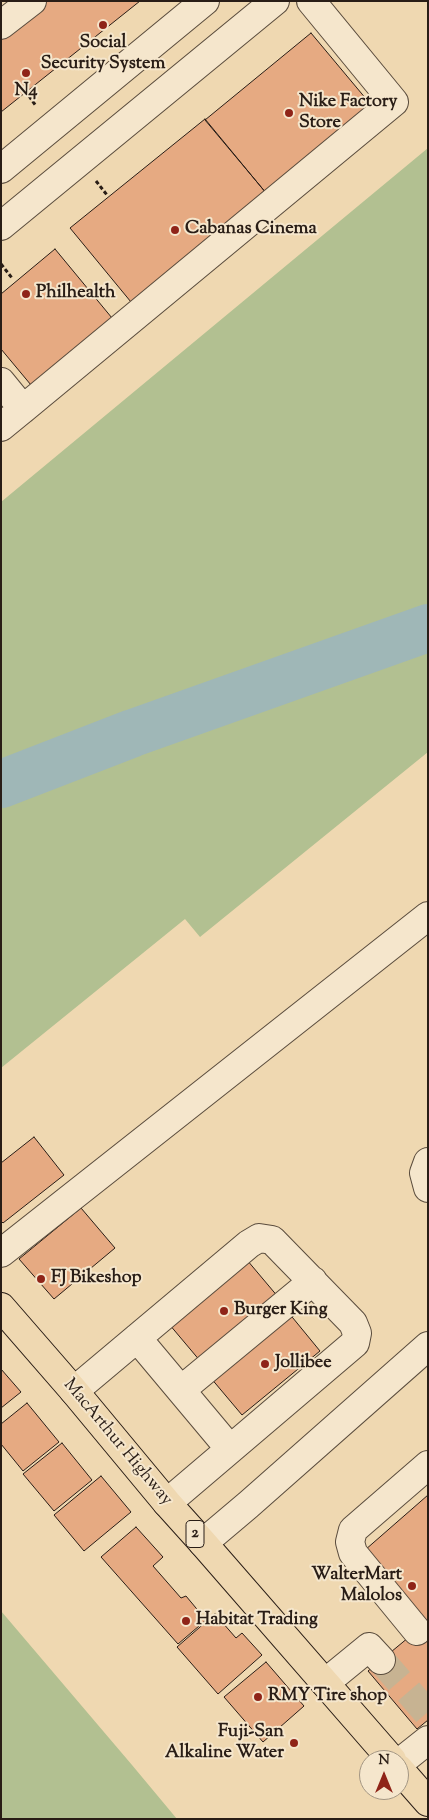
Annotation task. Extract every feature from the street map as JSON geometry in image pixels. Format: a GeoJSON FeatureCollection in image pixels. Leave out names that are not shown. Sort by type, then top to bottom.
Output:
{"type":"FeatureCollection","features":[{"type":"Feature","properties":{"kind":"highway","name":"MacArthur Highway"},"geometry":{"type":"LineString","coordinates":[[1,1307],[167,1503],[383,1750]]}},
{"type":"Feature","properties":{"kind":"highway"},"geometry":{"type":"LineString","coordinates":[[409,1780],[428,1802]]}},
{"type":"Feature","properties":{"kind":"street"},"geometry":{"type":"LineString","coordinates":[[1,25],[32,1]]}},
{"type":"Feature","properties":{"kind":"street"},"geometry":{"type":"LineString","coordinates":[[1,169],[205,1]]}},
{"type":"Feature","properties":{"kind":"street"},"geometry":{"type":"LineString","coordinates":[[1,226],[274,1]]}},
{"type":"Feature","properties":{"kind":"street"},"geometry":{"type":"LineString","coordinates":[[1,427],[394,102],[312,1]]}},
{"type":"Feature","properties":{"kind":"street"},"geometry":{"type":"LineString","coordinates":[[1,382],[23,409]]}},
{"type":"Feature","properties":{"kind":"street"},"geometry":{"type":"LineString","coordinates":[[1,1253],[428,916]]}},
{"type":"Feature","properties":{"kind":"street"},"geometry":{"type":"LineString","coordinates":[[428,1162],[424,1173],[428,1188]]}},
{"type":"Feature","properties":{"kind":"street"},"geometry":{"type":"LineString","coordinates":[[74,1391],[249,1244],[259,1238],[272,1240],[352,1323],[357,1332],[355,1343],[167,1503]]}},
{"type":"Feature","properties":{"kind":"street"},"geometry":{"type":"LineString","coordinates":[[181,1390],[312,1281]]}},
{"type":"Feature","properties":{"kind":"street"},"geometry":{"type":"LineString","coordinates":[[138,1338],[230,1449]]}},
{"type":"Feature","properties":{"kind":"street"},"geometry":{"type":"LineString","coordinates":[[203,1543],[248,1506],[428,1346]]}},
{"type":"Feature","properties":{"kind":"street"},"geometry":{"type":"LineString","coordinates":[[417,1631],[352,1553],[350,1542],[353,1530],[428,1465]]}},
{"type":"Feature","properties":{"kind":"street"},"geometry":{"type":"LineString","coordinates":[[325,1683],[369,1647],[381,1660]]}},
{"type":"Feature","properties":{"kind":"street"},"geometry":{"type":"LineString","coordinates":[[409,1755],[428,1740]]}},
{"type":"Feature","properties":{"kind":"path"},"geometry":{"type":"LineString","coordinates":[[1,264],[12,278]]}},
{"type":"Feature","properties":{"kind":"green space"},"geometry":{"type":"Polygon","coordinates":[[[428,148],[428,752],[200,937],[185,919],[1,1068],[1,502],[428,148]]]}},
{"type":"Feature","properties":{"kind":"green space"},"geometry":{"type":"Polygon","coordinates":[[[1,1611],[132,1765],[177,1819],[1,1819],[1,1611]]]}},
{"type":"Feature","properties":{"kind":"building","name":"N4"},"geometry":{"type":"Polygon","coordinates":[[[45,1],[140,1],[1,112],[1,33],[45,1]]]}},
{"type":"Feature","properties":{"kind":"building","name":"Nike Factory Store"},"geometry":{"type":"Polygon","coordinates":[[[311,33],[372,106],[267,194],[205,120],[311,33]]]}},
{"type":"Feature","properties":{"kind":"building"},"geometry":{"type":"Polygon","coordinates":[[[205,119],[266,193],[131,302],[70,228],[205,119]]]}},
{"type":"Feature","properties":{"kind":"building"},"geometry":{"type":"Polygon","coordinates":[[[55,249],[112,318],[31,385],[1,349],[1,294],[55,249]]]}},
{"type":"Feature","properties":{"kind":"building"},"geometry":{"type":"Polygon","coordinates":[[[34,1137],[64,1175],[3,1223],[1,1221],[1,1163],[34,1137]]]}},
{"type":"Feature","properties":{"kind":"building"},"geometry":{"type":"Polygon","coordinates":[[[81,1208],[115,1248],[54,1299],[19,1259],[81,1208]]]}},
{"type":"Feature","properties":{"kind":"building","name":"Burger King"},"geometry":{"type":"Polygon","coordinates":[[[247,1260],[279,1298],[201,1362],[169,1324],[247,1260]]]}},
{"type":"Feature","properties":{"kind":"building","name":"Jollibee"},"geometry":{"type":"Polygon","coordinates":[[[288,1312],[320,1351],[242,1415],[210,1377],[288,1312]]]}},
{"type":"Feature","properties":{"kind":"building"},"geometry":{"type":"Polygon","coordinates":[[[1,1369],[21,1392],[1,1408],[1,1369]]]}},
{"type":"Feature","properties":{"kind":"building"},"geometry":{"type":"Polygon","coordinates":[[[27,1403],[59,1442],[23,1471],[1,1444],[1,1424],[27,1403]]]}},
{"type":"Feature","properties":{"kind":"building"},"geometry":{"type":"Polygon","coordinates":[[[62,1443],[92,1480],[54,1511],[23,1474],[62,1443]]]}},
{"type":"Feature","properties":{"kind":"building"},"geometry":{"type":"Polygon","coordinates":[[[101,1476],[131,1512],[84,1551],[54,1515],[101,1476]]]}},
{"type":"Feature","properties":{"kind":"building","name":"WalterMart Malolos"},"geometry":{"type":"Polygon","coordinates":[[[428,1495],[428,1625],[365,1550],[428,1495]]]}},
{"type":"Feature","properties":{"kind":"building"},"geometry":{"type":"Polygon","coordinates":[[[136,1527],[163,1557],[153,1566],[181,1598],[186,1596],[206,1620],[178,1644],[101,1557],[136,1527]]]}},
{"type":"Feature","properties":{"kind":"building"},"geometry":{"type":"Polygon","coordinates":[[[215,1614],[236,1638],[242,1633],[262,1655],[218,1694],[177,1647],[215,1614]]]}},
{"type":"Feature","properties":{"kind":"building"},"geometry":{"type":"Polygon","coordinates":[[[426,1623],[428,1625],[428,1720],[417,1729],[368,1671],[426,1623]]]}},
{"type":"Feature","properties":{"kind":"building"},"geometry":{"type":"Polygon","coordinates":[[[266,1662],[304,1706],[263,1742],[224,1697],[266,1662]]]}},
{"type":"Feature","properties":{"kind":"waterway"},"geometry":{"type":"LineString","coordinates":[[1,784],[133,733],[428,628]]}},
{"type":"Feature","properties":{"kind":"tunnel"},"geometry":{"type":"LineString","coordinates":[[381,1660],[428,1714]]}},
{"type":"Feature","properties":{"kind":"place","name":"Social Security System"},"geometry":{"type":"Point","coordinates":[103,25]}},
{"type":"Feature","properties":{"kind":"place","name":"N4"},"geometry":{"type":"Point","coordinates":[26,73]}},
{"type":"Feature","properties":{"kind":"place","name":"Nike Factory Store"},"geometry":{"type":"Point","coordinates":[289,113]}},
{"type":"Feature","properties":{"kind":"place","name":"Cabanas Cinema"},"geometry":{"type":"Point","coordinates":[175,230]}},
{"type":"Feature","properties":{"kind":"place","name":"Philhealth"},"geometry":{"type":"Point","coordinates":[26,294]}},
{"type":"Feature","properties":{"kind":"place","name":"FJ Bikeshop"},"geometry":{"type":"Point","coordinates":[41,1279]}},
{"type":"Feature","properties":{"kind":"place","name":"Burger King"},"geometry":{"type":"Point","coordinates":[224,1311]}},
{"type":"Feature","properties":{"kind":"place","name":"Jollibee"},"geometry":{"type":"Point","coordinates":[265,1364]}},
{"type":"Feature","properties":{"kind":"place","name":"WalterMart Malolos"},"geometry":{"type":"Point","coordinates":[412,1586]}},
{"type":"Feature","properties":{"kind":"place","name":"Habitat Trading"},"geometry":{"type":"Point","coordinates":[186,1621]}},
{"type":"Feature","properties":{"kind":"place","name":"RMY Tire shop"},"geometry":{"type":"Point","coordinates":[258,1697]}},
{"type":"Feature","properties":{"kind":"place","name":"Fuji-San Alkaline Water"},"geometry":{"type":"Point","coordinates":[294,1743]}}]}
